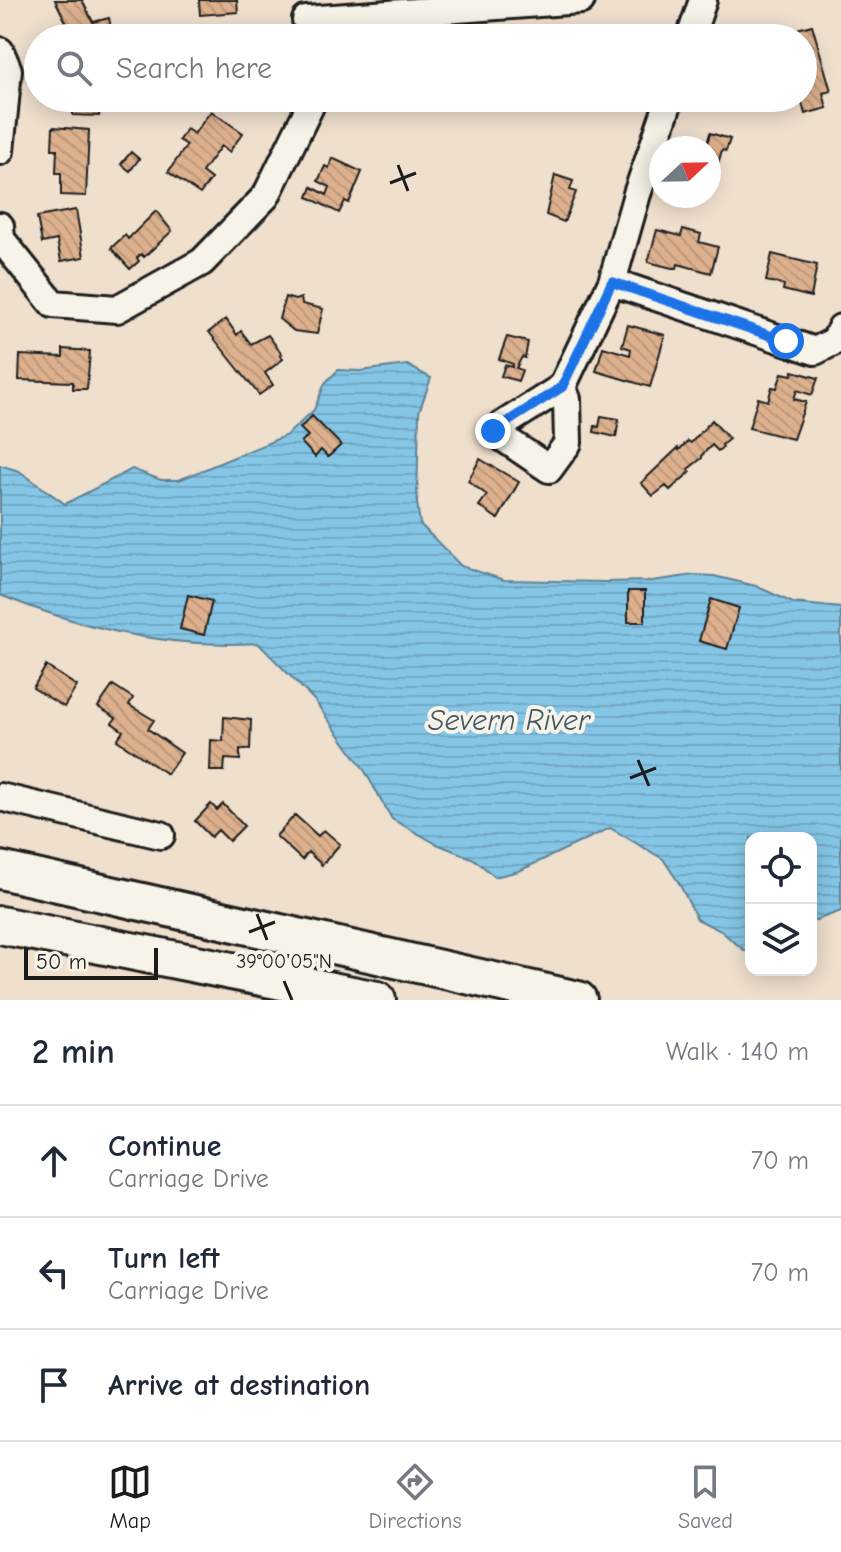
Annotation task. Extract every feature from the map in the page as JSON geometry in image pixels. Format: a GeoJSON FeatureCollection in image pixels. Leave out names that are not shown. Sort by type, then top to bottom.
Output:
{"type":"FeatureCollection","features":[{"type":"Feature","properties":{"kind":"highway"},"geometry":{"type":"LineString","coordinates":[[0,870],[578,1000]]}},
{"type":"Feature","properties":{"kind":"highway"},"geometry":{"type":"LineString","coordinates":[[0,925],[377,1000]]}},
{"type":"Feature","properties":{"kind":"street"},"geometry":{"type":"LineString","coordinates":[[304,19],[581,0]]}},
{"type":"Feature","properties":{"kind":"street"},"geometry":{"type":"LineString","coordinates":[[695,24],[703,0]]}},
{"type":"Feature","properties":{"kind":"street"},"geometry":{"type":"LineString","coordinates":[[0,51],[8,70],[0,151]]}},
{"type":"Feature","properties":{"kind":"street"},"geometry":{"type":"LineString","coordinates":[[0,226],[1,239],[53,304],[117,309],[202,262],[266,196],[307,112]]}},
{"type":"Feature","properties":{"kind":"street"},"geometry":{"type":"LineString","coordinates":[[562,387],[612,282],[637,194],[665,112]]}},
{"type":"Feature","properties":{"kind":"street"},"geometry":{"type":"LineString","coordinates":[[612,282],[815,351],[838,334]]}},
{"type":"Feature","properties":{"kind":"street"},"geometry":{"type":"LineString","coordinates":[[0,797],[161,835]]}},
{"type":"Feature","properties":{"kind":"water","name":"Severn River"},"geometry":{"type":"Polygon","coordinates":[[[407,365],[431,378],[419,412],[417,503],[420,524],[461,566],[504,580],[605,582],[714,576],[756,586],[793,603],[841,608],[841,911],[817,920],[817,832],[745,832],[745,951],[721,931],[697,919],[663,859],[610,828],[519,871],[495,877],[474,859],[437,844],[392,819],[363,768],[314,700],[258,643],[192,643],[126,634],[62,617],[0,595],[0,465],[19,471],[65,504],[132,469],[161,480],[179,480],[287,435],[314,410],[325,383],[338,370],[360,371],[407,365]]]}},
{"type":"Feature","properties":{"kind":"building"},"geometry":{"type":"Polygon","coordinates":[[[55,0],[82,0],[93,22],[109,18],[110,24],[67,24],[55,0]]]}},
{"type":"Feature","properties":{"kind":"building"},"geometry":{"type":"Polygon","coordinates":[[[199,0],[237,0],[238,12],[200,15],[199,0]]]}},
{"type":"Feature","properties":{"kind":"building"},"geometry":{"type":"Polygon","coordinates":[[[817,42],[831,91],[823,93],[827,108],[817,111],[817,42]]]}},
{"type":"Feature","properties":{"kind":"building"},"geometry":{"type":"Polygon","coordinates":[[[73,112],[99,112],[99,116],[73,115],[73,112]]]}},
{"type":"Feature","properties":{"kind":"building"},"geometry":{"type":"Polygon","coordinates":[[[210,112],[243,133],[229,152],[221,146],[202,172],[211,179],[200,194],[168,172],[187,145],[179,140],[187,129],[194,134],[210,112]]]}},
{"type":"Feature","properties":{"kind":"building"},"geometry":{"type":"Polygon","coordinates":[[[53,127],[89,130],[86,196],[61,195],[61,173],[56,173],[57,149],[52,149],[53,127]]]}},
{"type":"Feature","properties":{"kind":"building"},"geometry":{"type":"Polygon","coordinates":[[[721,136],[730,139],[726,151],[722,150],[721,154],[721,136]]]}},
{"type":"Feature","properties":{"kind":"building"},"geometry":{"type":"Polygon","coordinates":[[[131,152],[139,159],[130,171],[121,164],[131,152]]]}},
{"type":"Feature","properties":{"kind":"building"},"geometry":{"type":"Polygon","coordinates":[[[332,158],[362,172],[349,203],[345,201],[339,213],[308,197],[312,187],[327,195],[330,187],[318,181],[325,166],[329,168],[332,158]]]}},
{"type":"Feature","properties":{"kind":"building"},"geometry":{"type":"Polygon","coordinates":[[[555,175],[573,181],[570,190],[576,192],[564,222],[546,215],[555,175]]]}},
{"type":"Feature","properties":{"kind":"building"},"geometry":{"type":"Polygon","coordinates":[[[76,210],[84,257],[61,261],[57,240],[42,243],[37,217],[76,210]]]}},
{"type":"Feature","properties":{"kind":"building"},"geometry":{"type":"Polygon","coordinates":[[[156,211],[172,231],[144,257],[141,254],[137,258],[139,261],[130,269],[111,248],[125,235],[128,239],[156,211]]]}},
{"type":"Feature","properties":{"kind":"building"},"geometry":{"type":"Polygon","coordinates":[[[683,229],[701,234],[699,242],[718,247],[711,273],[678,264],[677,268],[672,268],[648,262],[657,230],[681,236],[683,229]]]}},
{"type":"Feature","properties":{"kind":"building"},"geometry":{"type":"Polygon","coordinates":[[[772,254],[817,265],[811,297],[783,290],[784,285],[766,281],[772,254]]]}},
{"type":"Feature","properties":{"kind":"building"},"geometry":{"type":"Polygon","coordinates":[[[285,297],[301,298],[302,304],[323,309],[317,334],[294,331],[279,319],[285,297]]]}},
{"type":"Feature","properties":{"kind":"building"},"geometry":{"type":"Polygon","coordinates":[[[226,319],[237,335],[241,331],[251,344],[268,335],[282,354],[283,359],[265,373],[273,385],[259,395],[209,332],[226,319]]]}},
{"type":"Feature","properties":{"kind":"building"},"geometry":{"type":"Polygon","coordinates":[[[628,325],[665,335],[650,387],[596,371],[603,347],[630,355],[631,349],[622,346],[628,325]]]}},
{"type":"Feature","properties":{"kind":"building"},"geometry":{"type":"Polygon","coordinates":[[[507,337],[528,342],[525,358],[522,357],[516,368],[522,370],[518,381],[501,376],[505,365],[512,367],[513,364],[499,359],[507,337]]]}},
{"type":"Feature","properties":{"kind":"building"},"geometry":{"type":"Polygon","coordinates":[[[63,349],[90,351],[87,389],[73,389],[73,382],[19,380],[20,355],[63,357],[63,349]]]}},
{"type":"Feature","properties":{"kind":"building"},"geometry":{"type":"Polygon","coordinates":[[[793,371],[818,378],[812,395],[797,390],[794,399],[806,402],[793,439],[749,428],[758,398],[768,401],[772,387],[777,388],[782,373],[792,375],[793,371]]]}},
{"type":"Feature","properties":{"kind":"building"},"geometry":{"type":"Polygon","coordinates":[[[312,416],[341,445],[328,457],[321,450],[315,457],[301,442],[308,436],[300,428],[312,416]]]}},
{"type":"Feature","properties":{"kind":"building"},"geometry":{"type":"Polygon","coordinates":[[[601,416],[619,419],[616,437],[594,432],[595,426],[599,427],[601,416]]]}},
{"type":"Feature","properties":{"kind":"building"},"geometry":{"type":"Polygon","coordinates":[[[712,420],[729,439],[723,447],[718,451],[712,445],[670,490],[666,486],[653,496],[641,483],[678,448],[688,441],[691,443],[712,420]]]}},
{"type":"Feature","properties":{"kind":"building"},"geometry":{"type":"Polygon","coordinates":[[[480,459],[519,482],[498,519],[479,506],[487,495],[468,481],[480,459]]]}},
{"type":"Feature","properties":{"kind":"building"},"geometry":{"type":"Polygon","coordinates":[[[628,591],[645,591],[645,622],[628,622],[628,591]]]}},
{"type":"Feature","properties":{"kind":"building"},"geometry":{"type":"Polygon","coordinates":[[[188,595],[212,601],[204,635],[180,629],[188,595]]]}},
{"type":"Feature","properties":{"kind":"building"},"geometry":{"type":"Polygon","coordinates":[[[711,599],[739,608],[727,649],[699,641],[711,599]]]}},
{"type":"Feature","properties":{"kind":"building"},"geometry":{"type":"Polygon","coordinates":[[[46,666],[77,686],[64,707],[33,688],[46,666]]]}},
{"type":"Feature","properties":{"kind":"building"},"geometry":{"type":"Polygon","coordinates":[[[113,685],[133,698],[129,705],[154,720],[148,729],[182,753],[167,774],[117,740],[123,731],[112,723],[116,718],[98,707],[113,685]]]}},
{"type":"Feature","properties":{"kind":"building"},"geometry":{"type":"Polygon","coordinates":[[[224,717],[251,720],[250,750],[240,749],[240,760],[225,759],[224,771],[210,771],[211,740],[223,741],[224,717]]]}},
{"type":"Feature","properties":{"kind":"building"},"geometry":{"type":"Polygon","coordinates":[[[211,804],[217,810],[223,804],[244,826],[229,841],[218,830],[211,837],[195,821],[211,804]]]}},
{"type":"Feature","properties":{"kind":"building"},"geometry":{"type":"Polygon","coordinates":[[[295,815],[318,836],[324,830],[340,844],[322,865],[308,852],[302,860],[276,836],[295,815]]]}},
{"type":"Feature","properties":{"kind":"route"},"geometry":{"type":"LineString","coordinates":[[493,431],[562,387],[612,282],[786,341]]}}]}
